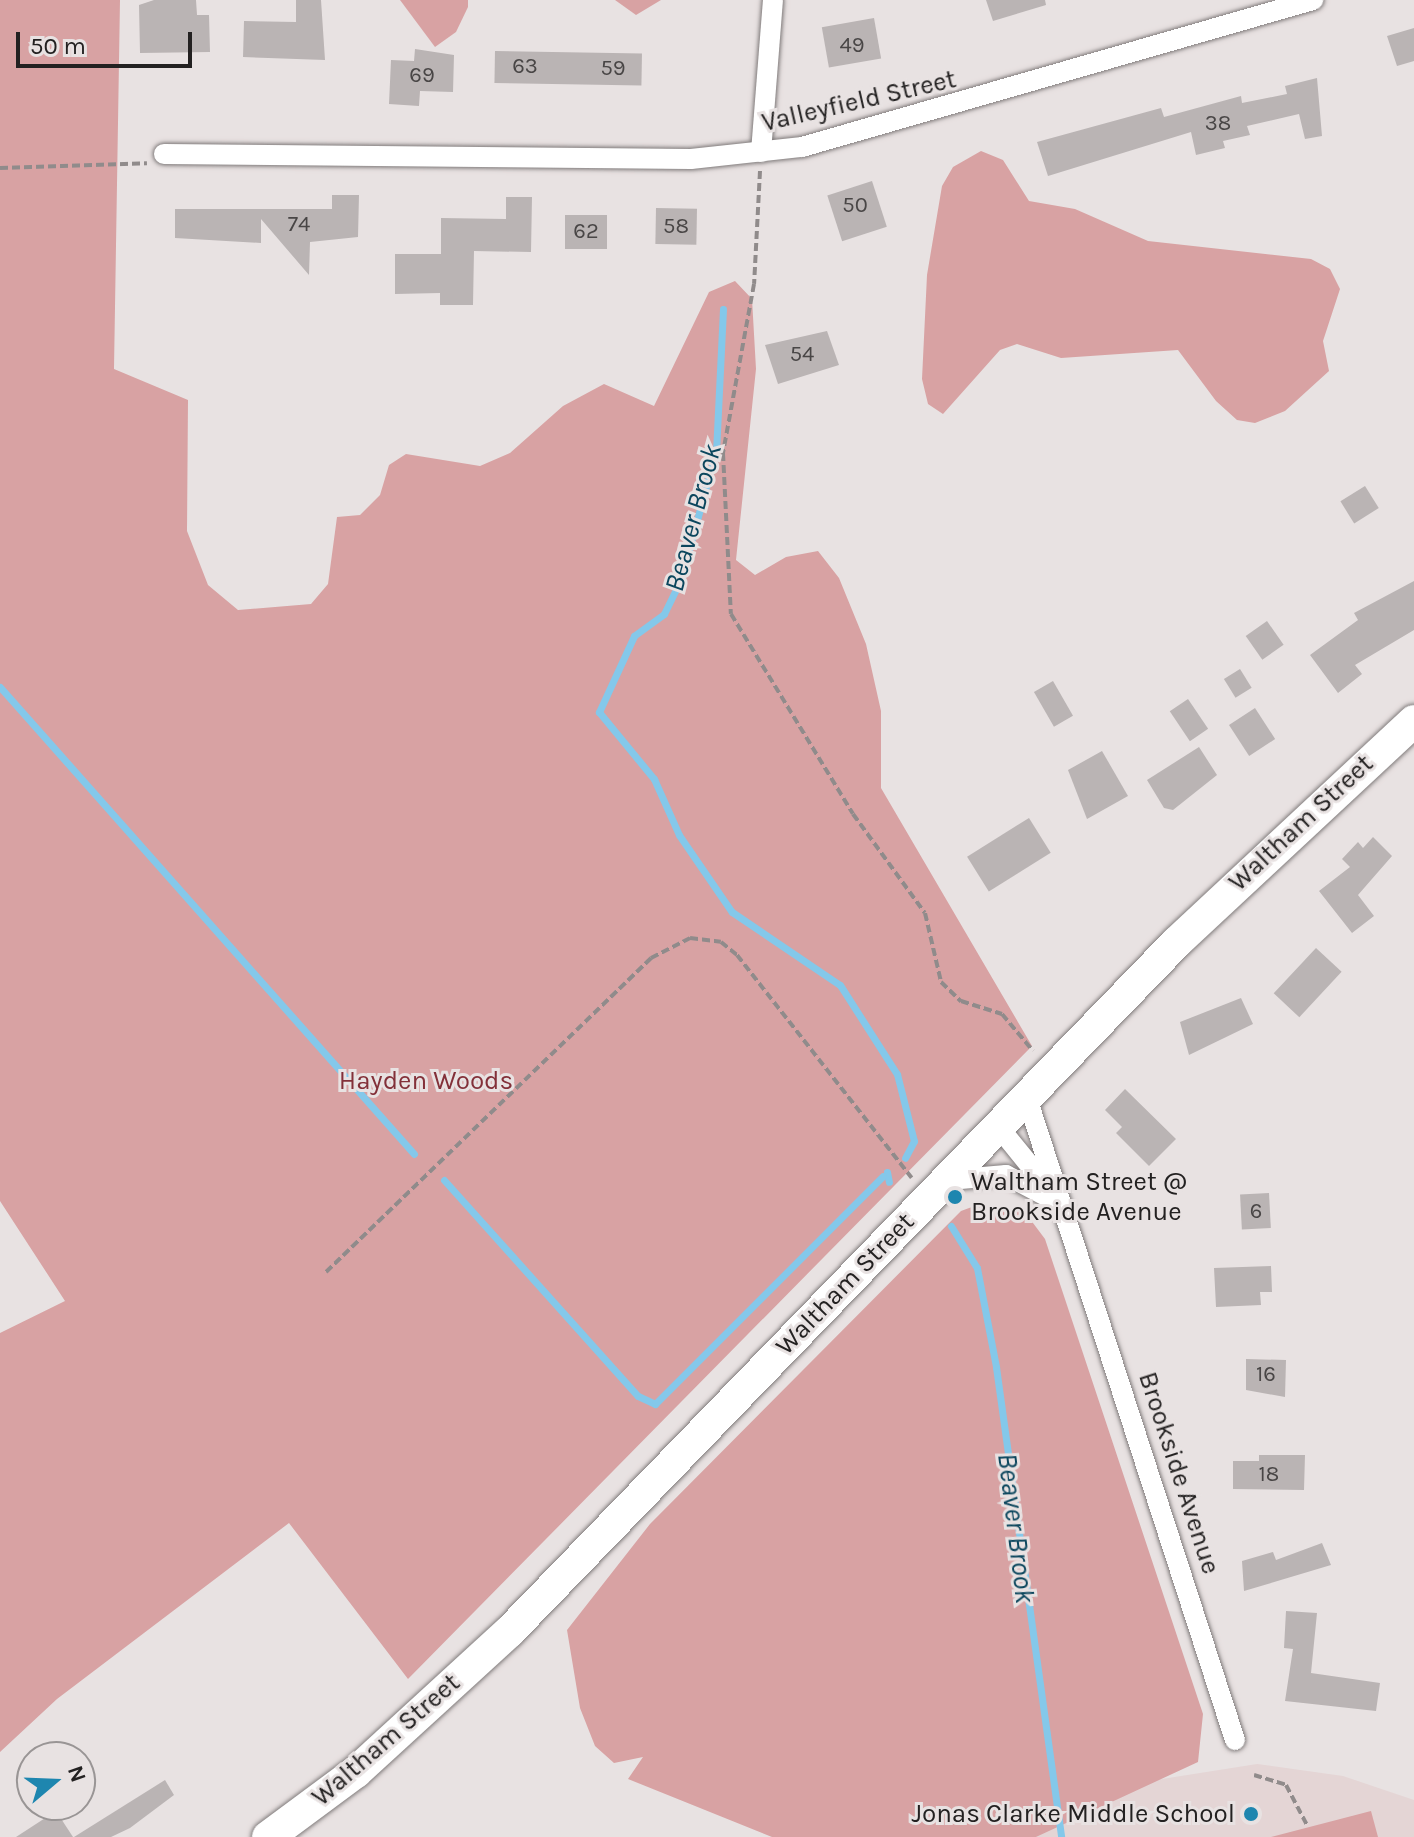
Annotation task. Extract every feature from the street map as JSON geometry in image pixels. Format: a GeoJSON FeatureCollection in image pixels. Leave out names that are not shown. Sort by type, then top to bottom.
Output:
{"type":"FeatureCollection","features":[{"type":"Feature","properties":{"kind":"main road","name":"Waltham Street"},"geometry":{"type":"LineString","coordinates":[[268,1837],[356,1772],[509,1632],[1026,1095],[1323,798],[1414,721]]}},
{"type":"Feature","properties":{"kind":"street"},"geometry":{"type":"LineString","coordinates":[[761,152],[773,0]]}},
{"type":"Feature","properties":{"kind":"street","name":"Valleyfield Street"},"geometry":{"type":"LineString","coordinates":[[164,154],[691,159],[761,152],[945,109],[1313,0]]}},
{"type":"Feature","properties":{"kind":"street","name":"Brookside Avenue"},"geometry":{"type":"LineString","coordinates":[[1026,1095],[1235,1740]]}},
{"type":"Feature","properties":{"kind":"street","name":"Brookside Avenue"},"geometry":{"type":"LineString","coordinates":[[997,1125],[1059,1203],[1069,1223]]}},
{"type":"Feature","properties":{"kind":"street"},"geometry":{"type":"LineString","coordinates":[[934,1190],[973,1173],[1006,1175],[1059,1203]]}},
{"type":"Feature","properties":{"kind":"path"},"geometry":{"type":"LineString","coordinates":[[761,152],[754,284],[723,453],[731,614],[853,814],[925,913],[941,982],[961,1001],[1002,1014],[1033,1051]]}},
{"type":"Feature","properties":{"kind":"path"},"geometry":{"type":"LineString","coordinates":[[0,168],[117,168],[164,154]]}},
{"type":"Feature","properties":{"kind":"path"},"geometry":{"type":"LineString","coordinates":[[326,1272],[651,958],[690,938],[721,942],[737,955],[934,1190]]}},
{"type":"Feature","properties":{"kind":"path"},"geometry":{"type":"LineString","coordinates":[[1254,1775],[1286,1785],[1307,1825]]}},
{"type":"Feature","properties":{"kind":"shaded area","name":"Jonas Clarke Middle School"},"geometry":{"type":"Polygon","coordinates":[[[1257,1764],[1343,1776],[1414,1800],[1414,1837],[1036,1837],[1143,1782],[1257,1764]]]}},
{"type":"Feature","properties":{"kind":"green space","name":"Hayden Woods"},"geometry":{"type":"Polygon","coordinates":[[[0,0],[120,0],[114,369],[188,400],[187,531],[208,585],[238,610],[311,604],[328,584],[337,517],[360,515],[380,495],[389,465],[406,454],[480,466],[510,453],[563,406],[604,384],[654,406],[709,292],[735,281],[752,299],[756,369],[736,560],[755,575],[786,557],[818,551],[839,578],[866,644],[881,711],[881,788],[1032,1046],[408,1679],[289,1523],[57,1699],[0,1752],[0,1333],[65,1301],[0,1201],[0,0]]]}},
{"type":"Feature","properties":{"kind":"green space"},"geometry":{"type":"Polygon","coordinates":[[[400,0],[468,0],[468,7],[456,32],[435,47],[400,0]]]}},
{"type":"Feature","properties":{"kind":"green space"},"geometry":{"type":"Polygon","coordinates":[[[615,0],[661,0],[636,15],[615,0]]]}},
{"type":"Feature","properties":{"kind":"green space"},"geometry":{"type":"Polygon","coordinates":[[[981,151],[1003,160],[1029,201],[1075,209],[1148,241],[1311,259],[1330,269],[1340,289],[1323,341],[1329,371],[1285,411],[1255,423],[1237,420],[1216,401],[1178,350],[1061,358],[1017,344],[1000,350],[943,414],[928,404],[922,379],[927,275],[942,186],[953,167],[981,151]]]}},
{"type":"Feature","properties":{"kind":"green space"},"geometry":{"type":"Polygon","coordinates":[[[980,1204],[1024,1211],[1045,1239],[1203,1714],[1198,1762],[1036,1837],[772,1837],[628,1779],[643,1757],[614,1763],[595,1746],[580,1708],[567,1630],[650,1524],[961,1211],[980,1204]]]}},
{"type":"Feature","properties":{"kind":"green space"},"geometry":{"type":"Polygon","coordinates":[[[1371,1811],[1378,1837],[1271,1837],[1371,1811]]]}},
{"type":"Feature","properties":{"kind":"building"},"geometry":{"type":"Polygon","coordinates":[[[154,0],[196,0],[197,15],[209,15],[210,52],[140,53],[139,5],[154,0]]]}},
{"type":"Feature","properties":{"kind":"building"},"geometry":{"type":"Polygon","coordinates":[[[296,0],[321,0],[325,60],[243,57],[244,21],[296,22],[296,0]]]}},
{"type":"Feature","properties":{"kind":"building"},"geometry":{"type":"Polygon","coordinates":[[[986,0],[1045,0],[1046,5],[993,21],[986,0]]]}},
{"type":"Feature","properties":{"kind":"building"},"geometry":{"type":"Polygon","coordinates":[[[874,18],[881,58],[829,68],[822,27],[874,18]]]}},
{"type":"Feature","properties":{"kind":"building"},"geometry":{"type":"Polygon","coordinates":[[[1414,28],[1414,61],[1397,66],[1387,36],[1414,28]]]}},
{"type":"Feature","properties":{"kind":"building"},"geometry":{"type":"Polygon","coordinates":[[[415,49],[454,55],[453,92],[420,91],[419,106],[389,104],[391,60],[414,61],[415,49]]]}},
{"type":"Feature","properties":{"kind":"building"},"geometry":{"type":"Polygon","coordinates":[[[495,51],[642,54],[641,86],[494,83],[495,51]]]}},
{"type":"Feature","properties":{"kind":"building"},"geometry":{"type":"Polygon","coordinates":[[[1317,78],[1322,136],[1305,139],[1299,114],[1247,126],[1250,135],[1223,141],[1225,148],[1196,155],[1191,132],[1048,176],[1037,142],[1161,108],[1164,117],[1241,96],[1242,103],[1287,94],[1285,86],[1317,78]]]}},
{"type":"Feature","properties":{"kind":"building"},"geometry":{"type":"Polygon","coordinates":[[[872,181],[887,227],[842,241],[827,196],[872,181]]]}},
{"type":"Feature","properties":{"kind":"building"},"geometry":{"type":"Polygon","coordinates":[[[332,195],[359,195],[358,237],[310,242],[309,275],[261,219],[261,243],[175,238],[175,209],[332,209],[332,195]]]}},
{"type":"Feature","properties":{"kind":"building"},"geometry":{"type":"Polygon","coordinates":[[[506,197],[532,197],[531,252],[474,251],[473,305],[440,305],[440,293],[395,294],[395,254],[441,254],[441,218],[506,219],[506,197]]]}},
{"type":"Feature","properties":{"kind":"building"},"geometry":{"type":"Polygon","coordinates":[[[656,208],[697,209],[696,245],[655,244],[656,208]]]}},
{"type":"Feature","properties":{"kind":"building"},"geometry":{"type":"Polygon","coordinates":[[[565,215],[607,215],[607,249],[565,249],[565,215]]]}},
{"type":"Feature","properties":{"kind":"building"},"geometry":{"type":"Polygon","coordinates":[[[827,331],[839,365],[778,384],[765,345],[827,331]]]}},
{"type":"Feature","properties":{"kind":"building"},"geometry":{"type":"Polygon","coordinates":[[[1365,486],[1379,508],[1354,523],[1340,501],[1365,486]]]}},
{"type":"Feature","properties":{"kind":"building"},"geometry":{"type":"Polygon","coordinates":[[[1414,581],[1414,630],[1355,665],[1362,674],[1338,693],[1310,655],[1358,620],[1354,613],[1414,581]]]}},
{"type":"Feature","properties":{"kind":"building"},"geometry":{"type":"Polygon","coordinates":[[[1267,621],[1284,645],[1262,660],[1246,636],[1267,621]]]}},
{"type":"Feature","properties":{"kind":"building"},"geometry":{"type":"Polygon","coordinates":[[[1240,669],[1252,688],[1236,698],[1224,679],[1240,669]]]}},
{"type":"Feature","properties":{"kind":"building"},"geometry":{"type":"Polygon","coordinates":[[[1053,681],[1073,716],[1054,727],[1034,692],[1053,681]]]}},
{"type":"Feature","properties":{"kind":"building"},"geometry":{"type":"Polygon","coordinates":[[[1188,699],[1208,729],[1190,741],[1170,711],[1188,699]]]}},
{"type":"Feature","properties":{"kind":"building"},"geometry":{"type":"Polygon","coordinates":[[[1255,708],[1275,739],[1249,756],[1229,725],[1255,708]]]}},
{"type":"Feature","properties":{"kind":"building"},"geometry":{"type":"Polygon","coordinates":[[[1199,747],[1217,775],[1173,810],[1164,808],[1147,780],[1199,747]]]}},
{"type":"Feature","properties":{"kind":"building"},"geometry":{"type":"Polygon","coordinates":[[[1102,751],[1128,796],[1087,819],[1068,770],[1102,751]]]}},
{"type":"Feature","properties":{"kind":"building"},"geometry":{"type":"Polygon","coordinates":[[[1029,818],[1051,853],[989,891],[967,857],[1029,818]]]}},
{"type":"Feature","properties":{"kind":"building"},"geometry":{"type":"Polygon","coordinates":[[[1373,837],[1392,856],[1358,895],[1374,916],[1352,933],[1319,891],[1350,867],[1342,859],[1358,842],[1363,848],[1373,837]]]}},
{"type":"Feature","properties":{"kind":"building"},"geometry":{"type":"Polygon","coordinates":[[[1316,948],[1342,972],[1299,1017],[1274,993],[1316,948]]]}},
{"type":"Feature","properties":{"kind":"building"},"geometry":{"type":"Polygon","coordinates":[[[1241,998],[1253,1024],[1189,1055],[1180,1022],[1241,998]]]}},
{"type":"Feature","properties":{"kind":"building"},"geometry":{"type":"Polygon","coordinates":[[[1125,1089],[1176,1139],[1149,1166],[1116,1133],[1122,1127],[1105,1110],[1125,1089]]]}},
{"type":"Feature","properties":{"kind":"building"},"geometry":{"type":"Polygon","coordinates":[[[1269,1193],[1271,1228],[1242,1229],[1240,1195],[1269,1193]]]}},
{"type":"Feature","properties":{"kind":"building"},"geometry":{"type":"Polygon","coordinates":[[[1271,1266],[1272,1292],[1260,1292],[1261,1305],[1216,1307],[1214,1268],[1271,1266]]]}},
{"type":"Feature","properties":{"kind":"building"},"geometry":{"type":"Polygon","coordinates":[[[1246,1359],[1286,1360],[1285,1397],[1246,1390],[1246,1359]]]}},
{"type":"Feature","properties":{"kind":"building"},"geometry":{"type":"Polygon","coordinates":[[[1259,1455],[1305,1455],[1304,1490],[1233,1489],[1233,1461],[1259,1461],[1259,1455]]]}},
{"type":"Feature","properties":{"kind":"building"},"geometry":{"type":"Polygon","coordinates":[[[1322,1543],[1331,1565],[1244,1591],[1242,1561],[1273,1552],[1276,1560],[1322,1543]]]}},
{"type":"Feature","properties":{"kind":"building"},"geometry":{"type":"Polygon","coordinates":[[[1286,1611],[1317,1613],[1311,1673],[1380,1683],[1376,1711],[1285,1701],[1293,1649],[1284,1648],[1286,1611]]]}},
{"type":"Feature","properties":{"kind":"building"},"geometry":{"type":"Polygon","coordinates":[[[165,1780],[174,1795],[130,1828],[111,1837],[74,1837],[165,1780]]]}},
{"type":"Feature","properties":{"kind":"building"},"geometry":{"type":"Polygon","coordinates":[[[41,1821],[63,1821],[73,1837],[16,1837],[41,1821]]]}},
{"type":"Feature","properties":{"kind":"waterway","name":"Beaver Brook"},"geometry":{"type":"LineString","coordinates":[[723,309],[716,450],[681,579],[664,614],[634,636],[599,712],[654,779],[679,835],[732,912],[840,985],[897,1074],[914,1141],[905,1158]]}},
{"type":"Feature","properties":{"kind":"waterway"},"geometry":{"type":"LineString","coordinates":[[0,687],[414,1154]]}},
{"type":"Feature","properties":{"kind":"waterway","name":"Beaver Brook"},"geometry":{"type":"LineString","coordinates":[[887,1172],[889,1182]]}},
{"type":"Feature","properties":{"kind":"waterway"},"geometry":{"type":"LineString","coordinates":[[444,1180],[638,1396],[655,1404],[883,1176]]}},
{"type":"Feature","properties":{"kind":"waterway","name":"Beaver Brook"},"geometry":{"type":"LineString","coordinates":[[951,1226],[977,1268],[996,1367],[1061,1837]]}},
{"type":"Feature","properties":{"kind":"place","name":"Waltham Street @ Brookside Avenue"},"geometry":{"type":"Point","coordinates":[955,1197]}},
{"type":"Feature","properties":{"kind":"place","name":"Jonas Clarke Middle School"},"geometry":{"type":"Point","coordinates":[1251,1814]}}]}
